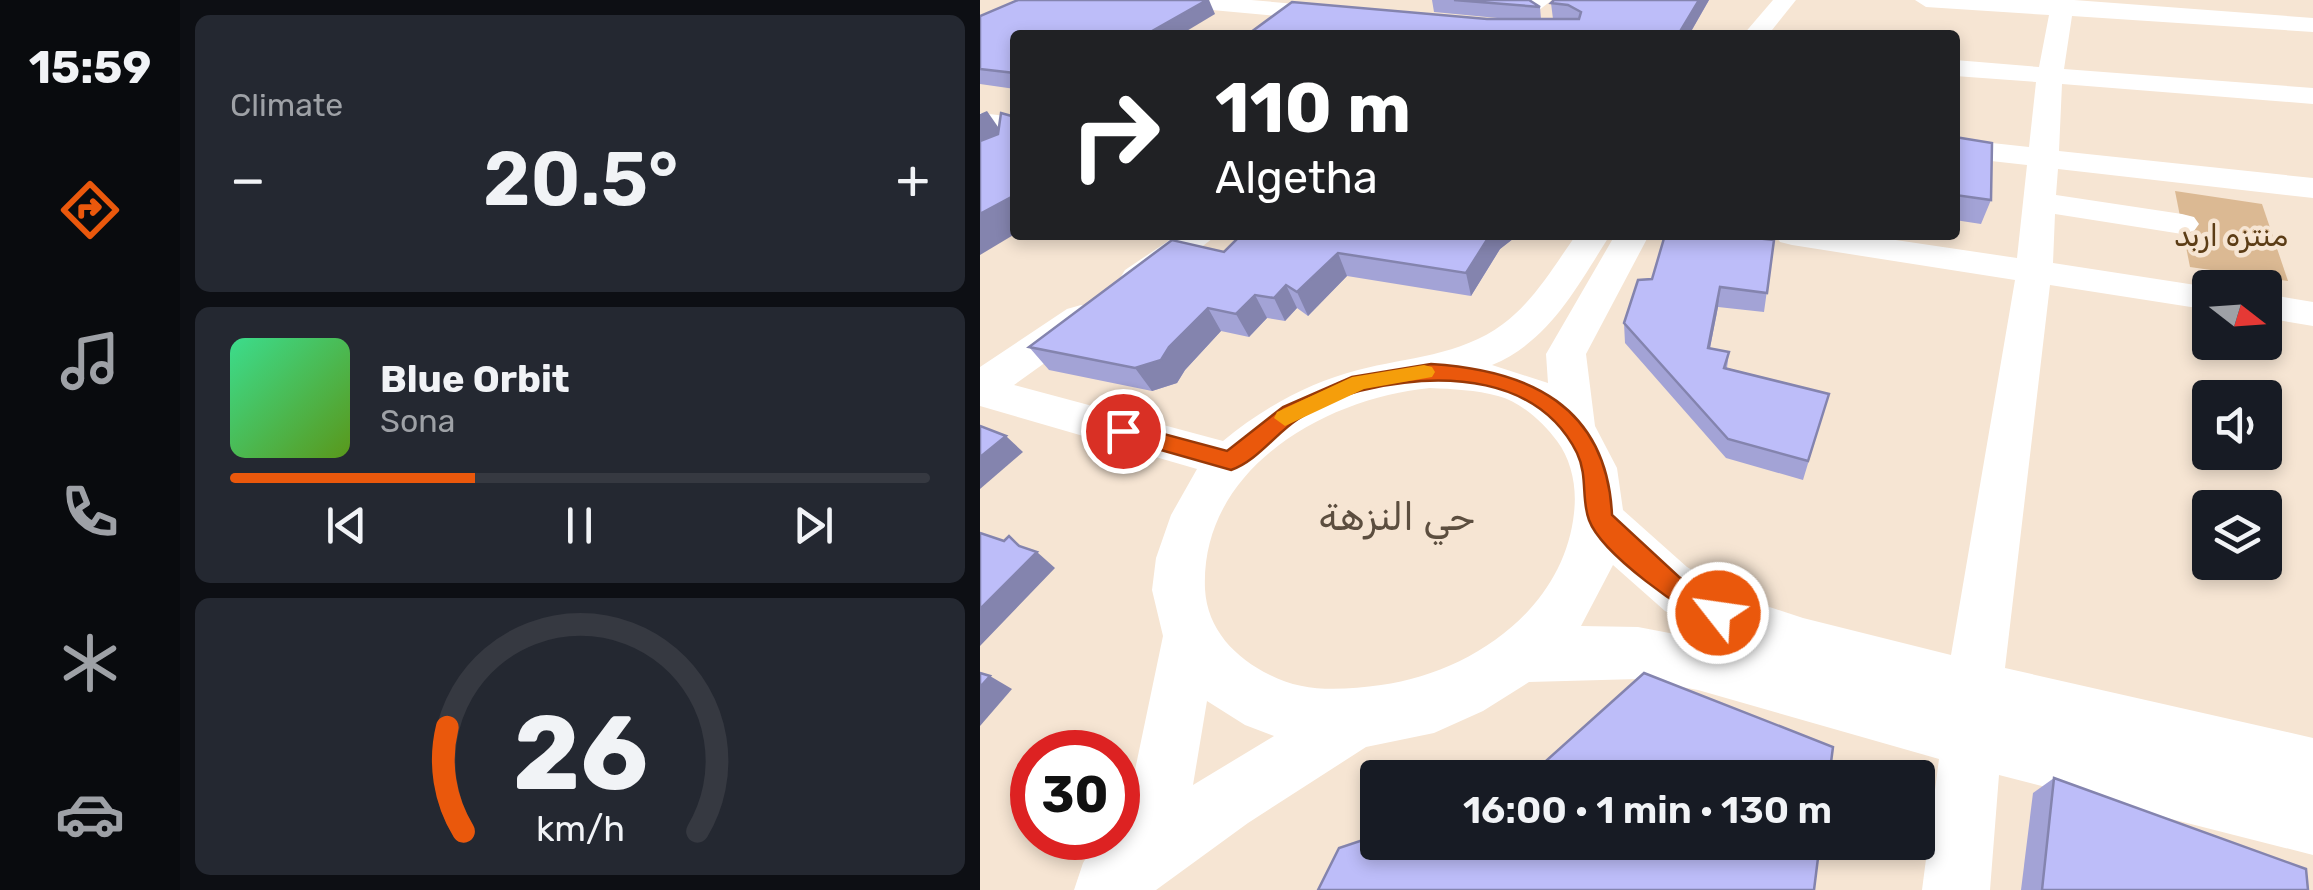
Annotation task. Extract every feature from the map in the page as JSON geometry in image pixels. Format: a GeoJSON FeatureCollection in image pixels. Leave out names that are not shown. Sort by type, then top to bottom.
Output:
{"type":"FeatureCollection","features":[{"type":"Feature","properties":{"kind":"street"},"geometry":{"type":"LineString","coordinates":[[1179,0],[1366,17]]}},
{"type":"Feature","properties":{"kind":"street"},"geometry":{"type":"LineString","coordinates":[[1499,30],[1541,0]]}},
{"type":"Feature","properties":{"kind":"street"},"geometry":{"type":"LineString","coordinates":[[1759,30],[1784,0]]}},
{"type":"Feature","properties":{"kind":"street"},"geometry":{"type":"LineString","coordinates":[[1926,0],[2063,4],[2313,25]]}},
{"type":"Feature","properties":{"kind":"street"},"geometry":{"type":"LineString","coordinates":[[1956,890],[1973,714],[2034,272],[2050,75],[2063,4]]}},
{"type":"Feature","properties":{"kind":"street"},"geometry":{"type":"LineString","coordinates":[[1256,27],[1288,10]]}},
{"type":"Feature","properties":{"kind":"street"},"geometry":{"type":"LineString","coordinates":[[1462,25],[1486,30]]}},
{"type":"Feature","properties":{"kind":"street"},"geometry":{"type":"LineString","coordinates":[[1960,68],[2313,96]]}},
{"type":"Feature","properties":{"kind":"street"},"geometry":{"type":"LineString","coordinates":[[980,121],[1010,125]]}},
{"type":"Feature","properties":{"kind":"street"},"geometry":{"type":"LineString","coordinates":[[1960,149],[2313,188]]}},
{"type":"Feature","properties":{"kind":"street"},"geometry":{"type":"LineString","coordinates":[[2040,202],[2182,224]]}},
{"type":"Feature","properties":{"kind":"street"},"geometry":{"type":"LineString","coordinates":[[980,390],[1193,240]]}},
{"type":"Feature","properties":{"kind":"street"},"geometry":{"type":"LineString","coordinates":[[1431,371],[1473,374],[1512,384],[1546,402],[1572,427],[1589,454],[1599,484],[1600,518],[1589,565],[1562,612],[1518,656],[1472,688],[1417,709],[1360,720],[1303,717],[1254,701],[1215,675],[1189,640],[1177,594],[1182,547],[1201,502],[1231,461],[1291,413],[1360,382],[1431,371],[1501,345],[1548,302],[1590,240]]}},
{"type":"Feature","properties":{"kind":"street"},"geometry":{"type":"LineString","coordinates":[[1572,427],[1566,354],[1629,240]]}},
{"type":"Feature","properties":{"kind":"street"},"geometry":{"type":"LineString","coordinates":[[1825,240],[2192,295]]}},
{"type":"Feature","properties":{"kind":"street"},"geometry":{"type":"LineString","coordinates":[[2282,309],[2313,314]]}},
{"type":"Feature","properties":{"kind":"street"},"geometry":{"type":"LineString","coordinates":[[980,390],[1231,461]]}},
{"type":"Feature","properties":{"kind":"street"},"geometry":{"type":"LineString","coordinates":[[1600,518],[1632,554],[1670,586],[1718,613],[1973,714],[2313,823]]}},
{"type":"Feature","properties":{"kind":"street"},"geometry":{"type":"LineString","coordinates":[[1106,889],[1164,779],[1189,640]]}},
{"type":"Feature","properties":{"kind":"street"},"geometry":{"type":"LineString","coordinates":[[1518,656],[1618,653],[1698,663],[1973,714],[2313,770]]}},
{"type":"Feature","properties":{"kind":"street"},"geometry":{"type":"LineString","coordinates":[[1106,889],[1175,832],[1360,720]]}},
{"type":"Feature","properties":{"kind":"green space","name":"منتزه اربد"},"geometry":{"type":"Polygon","coordinates":[[[2175,191],[2262,204],[2288,281],[2282,280],[2282,270],[2190,267],[2175,191]]]}},
{"type":"Feature","properties":{"kind":"building"},"geometry":{"type":"Polygon","coordinates":[[[1018,0],[1207,0],[1154,30],[1010,30],[1010,72],[980,69],[980,16],[1018,0]]]}},
{"type":"Feature","properties":{"kind":"building"},"geometry":{"type":"Polygon","coordinates":[[[1454,0],[1529,0],[1540,7],[1454,0]]]}},
{"type":"Feature","properties":{"kind":"building"},"geometry":{"type":"Polygon","coordinates":[[[1699,0],[1681,30],[1254,30],[1292,2],[1487,19],[1579,19],[1581,12],[1551,3],[1699,0]]]}},
{"type":"Feature","properties":{"kind":"building"},"geometry":{"type":"Polygon","coordinates":[[[1001,113],[1010,116],[1010,198],[980,214],[980,141],[998,134],[1001,113]]]}},
{"type":"Feature","properties":{"kind":"building"},"geometry":{"type":"Polygon","coordinates":[[[1960,138],[1992,143],[1991,200],[1960,196],[1960,138]]]}},
{"type":"Feature","properties":{"kind":"building"},"geometry":{"type":"Polygon","coordinates":[[[1172,240],[1224,252],[1236,240],[1487,240],[1466,273],[1338,253],[1297,292],[1286,285],[1274,298],[1255,295],[1236,314],[1208,308],[1161,360],[1135,368],[1029,347],[1172,240]]]}},
{"type":"Feature","properties":{"kind":"building"},"geometry":{"type":"Polygon","coordinates":[[[1664,240],[1774,240],[1767,293],[1720,287],[1708,348],[1729,352],[1724,368],[1829,394],[1808,461],[1728,439],[1624,323],[1638,280],[1652,279],[1664,240]]]}},
{"type":"Feature","properties":{"kind":"building"},"geometry":{"type":"Polygon","coordinates":[[[980,426],[1006,436],[980,457],[980,426]]]}},
{"type":"Feature","properties":{"kind":"building"},"geometry":{"type":"Polygon","coordinates":[[[980,533],[1004,541],[1009,536],[1019,546],[1037,552],[980,609],[980,533]]]}},
{"type":"Feature","properties":{"kind":"building"},"geometry":{"type":"Polygon","coordinates":[[[980,673],[990,676],[980,687],[980,673]]]}},
{"type":"Feature","properties":{"kind":"building"},"geometry":{"type":"Polygon","coordinates":[[[1644,673],[1833,747],[1831,760],[1547,760],[1644,673]]]}},
{"type":"Feature","properties":{"kind":"building"},"geometry":{"type":"Polygon","coordinates":[[[2054,778],[2306,869],[2308,890],[2042,890],[2054,778]]]}},
{"type":"Feature","properties":{"kind":"building"},"geometry":{"type":"Polygon","coordinates":[[[1360,841],[1360,860],[1818,860],[1814,890],[1318,890],[1339,848],[1360,841]]]}},
{"type":"Feature","properties":{"kind":"slow traffic"},"geometry":{"type":"LineString","coordinates":[[1285,418],[1360,382],[1424,372]]}},
{"type":"Feature","properties":{"kind":"district","name":"حي النزهة"},"geometry":{"type":"Point","coordinates":[1397,517]}},
{"type":"Feature","properties":{"kind":"route"},"geometry":{"type":"LineString","coordinates":[[1123,431],[1231,461],[1291,413],[1360,382],[1431,371],[1473,374],[1512,384],[1546,402],[1572,427],[1589,454],[1599,484],[1600,518],[1632,554],[1670,586],[1718,613]]}}]}
